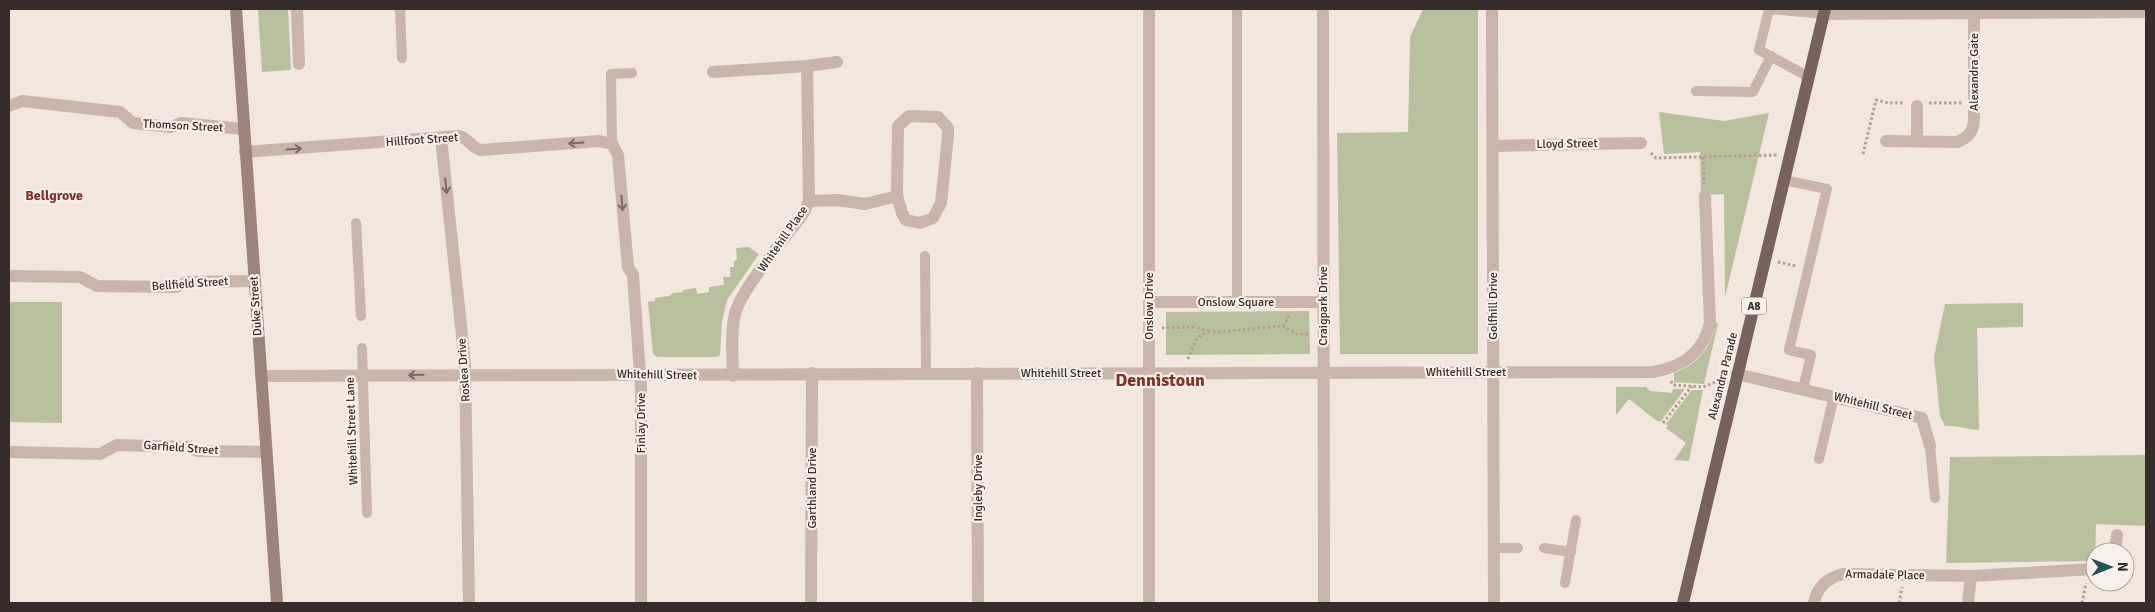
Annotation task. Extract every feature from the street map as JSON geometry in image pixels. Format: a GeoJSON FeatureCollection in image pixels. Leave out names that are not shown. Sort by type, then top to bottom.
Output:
{"type":"FeatureCollection","features":[{"type":"Feature","properties":{"kind":"main road","name":"Alexandra Parade"},"geometry":{"type":"LineString","coordinates":[[1682,603],[1825,11]]}},
{"type":"Feature","properties":{"kind":"street","name":"Duke Street"},"geometry":{"type":"LineString","coordinates":[[236,9],[277,603]]}},
{"type":"Feature","properties":{"kind":"street"},"geometry":{"type":"LineString","coordinates":[[296,9],[300,64]]}},
{"type":"Feature","properties":{"kind":"street","name":"Onslow Drive"},"geometry":{"type":"LineString","coordinates":[[1149,9],[1150,603]]}},
{"type":"Feature","properties":{"kind":"street","name":"Craigpark Drive"},"geometry":{"type":"LineString","coordinates":[[1323,9],[1324,603]]}},
{"type":"Feature","properties":{"kind":"street","name":"Golfhill Drive"},"geometry":{"type":"LineString","coordinates":[[1492,9],[1494,603]]}},
{"type":"Feature","properties":{"kind":"street"},"geometry":{"type":"LineString","coordinates":[[1825,11],[1974,14],[2146,12]]}},
{"type":"Feature","properties":{"kind":"street","name":"Alexandra Gate"},"geometry":{"type":"LineString","coordinates":[[1886,141],[1957,142],[1965,139],[1974,127],[1974,14]]}},
{"type":"Feature","properties":{"kind":"street"},"geometry":{"type":"LineString","coordinates":[[714,72],[838,62]]}},
{"type":"Feature","properties":{"kind":"street","name":"Whitehill Place"},"geometry":{"type":"LineString","coordinates":[[733,376],[733,326],[736,311],[743,296],[803,214],[809,201],[807,66]]}},
{"type":"Feature","properties":{"kind":"street","name":"Thomson Street"},"geometry":{"type":"LineString","coordinates":[[9,106],[22,101],[120,112],[133,123],[171,127],[181,124],[244,129]]}},
{"type":"Feature","properties":{"kind":"street"},"geometry":{"type":"LineString","coordinates":[[1917,142],[1918,104]]}},
{"type":"Feature","properties":{"kind":"street"},"geometry":{"type":"LineString","coordinates":[[932,115],[938,117],[948,128],[948,136],[938,211],[927,222],[913,223],[906,220],[897,196],[898,126],[909,116],[932,115]]}},
{"type":"Feature","properties":{"kind":"street","name":"Hillfoot Street"},"geometry":{"type":"LineString","coordinates":[[245,152],[459,136],[465,138],[474,148],[482,150],[599,141],[615,150]]}},
{"type":"Feature","properties":{"kind":"street","name":"Roslea Drive"},"geometry":{"type":"LineString","coordinates":[[441,138],[465,375],[469,603]]}},
{"type":"Feature","properties":{"kind":"street","name":"Lloyd Street"},"geometry":{"type":"LineString","coordinates":[[1493,146],[1641,143]]}},
{"type":"Feature","properties":{"kind":"street","name":"Finlay Drive"},"geometry":{"type":"LineString","coordinates":[[615,150],[628,267],[633,274],[641,374],[641,603]]}},
{"type":"Feature","properties":{"kind":"street"},"geometry":{"type":"LineString","coordinates":[[809,201],[837,200],[865,204],[897,196]]}},
{"type":"Feature","properties":{"kind":"street","name":"Whitehill Street"},"geometry":{"type":"LineString","coordinates":[[261,376],[641,374],[733,376],[812,373],[1666,370],[1682,364],[1693,357],[1702,346],[1710,323],[1705,196]]}},
{"type":"Feature","properties":{"kind":"street","name":"Bellfield Street"},"geometry":{"type":"LineString","coordinates":[[9,276],[80,277],[97,286],[176,287],[187,282],[254,281]]}},
{"type":"Feature","properties":{"kind":"street","name":"Onslow Square"},"geometry":{"type":"LineString","coordinates":[[1149,302],[1324,302]]}},
{"type":"Feature","properties":{"kind":"street","name":"Garthland Drive"},"geometry":{"type":"LineString","coordinates":[[811,603],[812,373]]}},
{"type":"Feature","properties":{"kind":"street","name":"Ingleby Drive"},"geometry":{"type":"LineString","coordinates":[[977,373],[978,603]]}},
{"type":"Feature","properties":{"kind":"street","name":"Whitehill Street"},"geometry":{"type":"LineString","coordinates":[[1738,374],[1922,418],[1930,446]]}},
{"type":"Feature","properties":{"kind":"street","name":"Garfield Street"},"geometry":{"type":"LineString","coordinates":[[9,452],[100,454],[117,445],[189,447],[198,451],[266,452]]}},
{"type":"Feature","properties":{"kind":"street"},"geometry":{"type":"LineString","coordinates":[[2116,542],[2117,535]]}},
{"type":"Feature","properties":{"kind":"street","name":"Armadale Place"},"geometry":{"type":"LineString","coordinates":[[1814,603],[1816,595],[1826,581],[1842,574],[1971,576],[2085,570]]}},
{"type":"Feature","properties":{"kind":"street"},"geometry":{"type":"LineString","coordinates":[[1968,603],[1971,576]]}},
{"type":"Feature","properties":{"kind":"lane"},"geometry":{"type":"LineString","coordinates":[[400,9],[402,58]]}},
{"type":"Feature","properties":{"kind":"lane"},"geometry":{"type":"LineString","coordinates":[[1237,9],[1237,302]]}},
{"type":"Feature","properties":{"kind":"lane"},"geometry":{"type":"LineString","coordinates":[[1809,77],[1759,50],[1769,9],[1825,11]]}},
{"type":"Feature","properties":{"kind":"lane"},"geometry":{"type":"LineString","coordinates":[[1696,91],[1753,92],[1771,56]]}},
{"type":"Feature","properties":{"kind":"lane"},"geometry":{"type":"LineString","coordinates":[[615,150],[610,74],[632,73]]}},
{"type":"Feature","properties":{"kind":"lane"},"geometry":{"type":"LineString","coordinates":[[1784,180],[1827,189],[1788,350],[1811,355],[1803,389]]}},
{"type":"Feature","properties":{"kind":"lane"},"geometry":{"type":"LineString","coordinates":[[356,223],[361,316]]}},
{"type":"Feature","properties":{"kind":"lane"},"geometry":{"type":"LineString","coordinates":[[925,256],[926,373]]}},
{"type":"Feature","properties":{"kind":"lane","name":"Whitehill Street Lane"},"geometry":{"type":"LineString","coordinates":[[362,348],[367,513]]}},
{"type":"Feature","properties":{"kind":"lane"},"geometry":{"type":"LineString","coordinates":[[1819,459],[1834,396]]}},
{"type":"Feature","properties":{"kind":"lane"},"geometry":{"type":"LineString","coordinates":[[1930,446],[1935,498]]}},
{"type":"Feature","properties":{"kind":"lane"},"geometry":{"type":"LineString","coordinates":[[1565,583],[1576,520]]}},
{"type":"Feature","properties":{"kind":"lane"},"geometry":{"type":"LineString","coordinates":[[1494,548],[1518,548]]}},
{"type":"Feature","properties":{"kind":"lane"},"geometry":{"type":"LineString","coordinates":[[1544,548],[1571,552]]}},
{"type":"Feature","properties":{"kind":"path"},"geometry":{"type":"LineString","coordinates":[[1863,154],[1876,100],[1889,103],[1918,104],[1966,103]]}},
{"type":"Feature","properties":{"kind":"path"},"geometry":{"type":"LineString","coordinates":[[1641,143],[1656,158],[1790,154]]}},
{"type":"Feature","properties":{"kind":"path"},"geometry":{"type":"LineString","coordinates":[[1703,157],[1705,196]]}},
{"type":"Feature","properties":{"kind":"path"},"geometry":{"type":"LineString","coordinates":[[1787,264],[1796,266]]}},
{"type":"Feature","properties":{"kind":"path"},"geometry":{"type":"LineString","coordinates":[[1283,326],[1291,312]]}},
{"type":"Feature","properties":{"kind":"path"},"geometry":{"type":"LineString","coordinates":[[1149,328],[1195,327],[1218,332],[1283,326],[1297,334],[1324,334]]}},
{"type":"Feature","properties":{"kind":"path"},"geometry":{"type":"LineString","coordinates":[[1180,372],[1191,355],[1197,338],[1208,330]]}},
{"type":"Feature","properties":{"kind":"path"},"geometry":{"type":"LineString","coordinates":[[1666,370],[1673,385],[1704,387],[1738,374]]}},
{"type":"Feature","properties":{"kind":"path"},"geometry":{"type":"LineString","coordinates":[[1663,423],[1692,386]]}},
{"type":"Feature","properties":{"kind":"green space"},"geometry":{"type":"Polygon","coordinates":[[[258,9],[288,9],[291,70],[262,72],[258,9]]]}},
{"type":"Feature","properties":{"kind":"green space"},"geometry":{"type":"Polygon","coordinates":[[[1423,9],[1478,9],[1478,354],[1340,354],[1337,133],[1408,132],[1410,37],[1423,9]]]}},
{"type":"Feature","properties":{"kind":"green space"},"geometry":{"type":"Polygon","coordinates":[[[1659,112],[1724,121],[1769,113],[1725,297],[1724,194],[1701,195],[1700,152],[1664,154],[1659,112]]]}},
{"type":"Feature","properties":{"kind":"green space"},"geometry":{"type":"Polygon","coordinates":[[[749,247],[759,254],[727,300],[722,321],[720,355],[716,357],[657,357],[653,354],[648,302],[655,301],[655,298],[683,292],[683,290],[696,288],[697,294],[709,292],[709,287],[724,285],[723,277],[730,277],[730,267],[734,267],[734,261],[737,260],[736,248],[749,247]]]}},
{"type":"Feature","properties":{"kind":"green space"},"geometry":{"type":"Polygon","coordinates":[[[9,302],[62,302],[62,423],[9,422],[9,302]]]}},
{"type":"Feature","properties":{"kind":"green space"},"geometry":{"type":"Polygon","coordinates":[[[2023,303],[2023,327],[1977,328],[1979,430],[1945,426],[1940,416],[1934,357],[1945,304],[2023,303]]]}},
{"type":"Feature","properties":{"kind":"green space"},"geometry":{"type":"Polygon","coordinates":[[[1309,311],[1310,354],[1166,355],[1166,312],[1309,311]]]}},
{"type":"Feature","properties":{"kind":"green space"},"geometry":{"type":"Polygon","coordinates":[[[1716,323],[1718,324],[1704,384],[1674,382],[1674,373],[1697,360],[1707,347],[1716,323]]]}},
{"type":"Feature","properties":{"kind":"green space"},"geometry":{"type":"Polygon","coordinates":[[[1616,387],[1646,387],[1650,391],[1672,393],[1673,389],[1685,389],[1661,421],[1657,421],[1629,399],[1616,415],[1616,387]]]}},
{"type":"Feature","properties":{"kind":"green space"},"geometry":{"type":"Polygon","coordinates":[[[1692,390],[1703,390],[1689,461],[1674,460],[1686,443],[1666,428],[1668,426],[1666,424],[1692,390]]]}},
{"type":"Feature","properties":{"kind":"green space"},"geometry":{"type":"Polygon","coordinates":[[[2146,455],[2146,526],[2096,524],[2096,542],[2085,542],[2085,561],[1946,563],[1950,457],[2146,455]]]}},
{"type":"Feature","properties":{"kind":"district","name":"Bellgrove"},"geometry":{"type":"Point","coordinates":[54,195]}},
{"type":"Feature","properties":{"kind":"district","name":"Dennistoun"},"geometry":{"type":"Point","coordinates":[1160,380]}}]}
